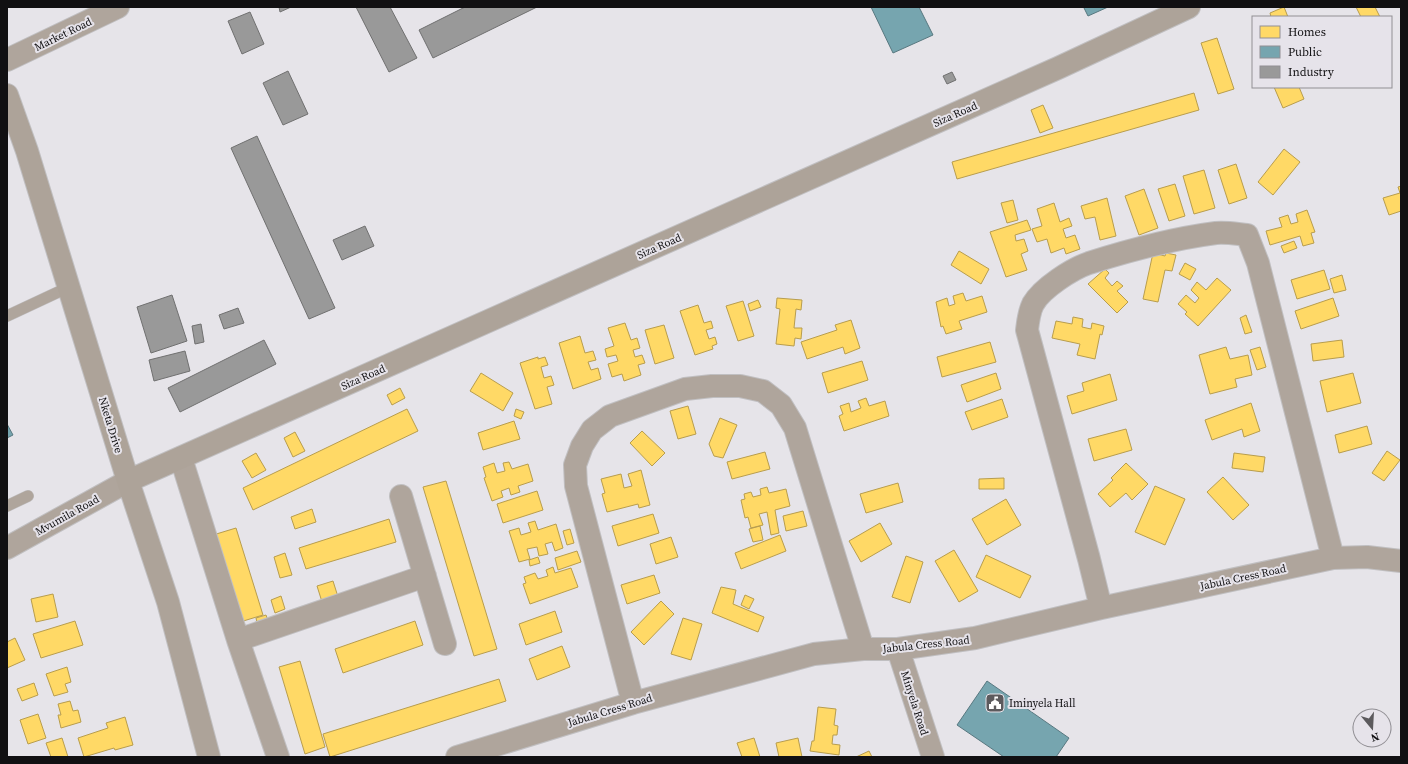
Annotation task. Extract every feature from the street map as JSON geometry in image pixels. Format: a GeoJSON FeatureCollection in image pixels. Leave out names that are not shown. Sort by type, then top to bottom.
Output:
{"type":"FeatureCollection","features":[{"type":"Feature","properties":{"kind":"street","name":"Market Road"},"geometry":{"type":"LineString","coordinates":[[7,60],[118,7]]}},
{"type":"Feature","properties":{"kind":"street","name":"Siza Road"},"geometry":{"type":"LineString","coordinates":[[128,481],[1051,71],[1189,7]]}},
{"type":"Feature","properties":{"kind":"street","name":"Nketa Drive"},"geometry":{"type":"LineString","coordinates":[[7,95],[27,151],[128,481],[168,602],[209,757]]}},
{"type":"Feature","properties":{"kind":"street"},"geometry":{"type":"LineString","coordinates":[[1101,608],[1027,330],[1029,316],[1033,303],[1048,288],[1063,277],[1088,264],[1171,241],[1218,233],[1247,235],[1258,263],[1333,558]]}},
{"type":"Feature","properties":{"kind":"street"},"geometry":{"type":"LineString","coordinates":[[633,703],[576,486],[575,465],[582,446],[592,430],[610,416],[685,389],[712,386],[740,386],[762,391],[780,405],[794,428],[863,649]]}},
{"type":"Feature","properties":{"kind":"street"},"geometry":{"type":"LineString","coordinates":[[181,458],[238,640],[278,757]]}},
{"type":"Feature","properties":{"kind":"street","name":"Mvumila Road"},"geometry":{"type":"LineString","coordinates":[[7,548],[128,481]]}},
{"type":"Feature","properties":{"kind":"street"},"geometry":{"type":"LineString","coordinates":[[401,496],[445,644]]}},
{"type":"Feature","properties":{"kind":"street","name":"Jabula Cress Road"},"geometry":{"type":"LineString","coordinates":[[457,757],[633,703],[814,654],[863,649],[898,649],[975,638],[1101,608],[1333,558],[1367,557],[1401,561]]}},
{"type":"Feature","properties":{"kind":"street"},"geometry":{"type":"LineString","coordinates":[[238,640],[425,576]]}},
{"type":"Feature","properties":{"kind":"street","name":"Minyela Road"},"geometry":{"type":"LineString","coordinates":[[898,649],[933,757]]}},
{"type":"Feature","properties":{"kind":"lane"},"geometry":{"type":"LineString","coordinates":[[7,316],[69,287]]}},
{"type":"Feature","properties":{"kind":"lane"},"geometry":{"type":"LineString","coordinates":[[7,506],[28,496]]}},
{"type":"Feature","properties":{"kind":"building: Homes"},"geometry":{"type":"Polygon","coordinates":[[[1284,7],[1288,16],[1271,16],[1270,13],[1284,7]]]}},
{"type":"Feature","properties":{"kind":"building: Homes"},"geometry":{"type":"Polygon","coordinates":[[[1356,7],[1375,7],[1380,16],[1360,16],[1356,7]]]}},
{"type":"Feature","properties":{"kind":"building: Homes"},"geometry":{"type":"Polygon","coordinates":[[[1217,38],[1234,89],[1218,94],[1201,43],[1217,38]]]}},
{"type":"Feature","properties":{"kind":"building: Homes"},"geometry":{"type":"Polygon","coordinates":[[[1274,88],[1299,88],[1304,99],[1283,108],[1274,88]]]}},
{"type":"Feature","properties":{"kind":"building: Homes"},"geometry":{"type":"Polygon","coordinates":[[[1194,93],[1199,110],[957,179],[952,162],[1194,93]]]}},
{"type":"Feature","properties":{"kind":"building: Homes"},"geometry":{"type":"Polygon","coordinates":[[[1043,105],[1053,128],[1040,133],[1031,110],[1043,105]]]}},
{"type":"Feature","properties":{"kind":"building: Homes"},"geometry":{"type":"Polygon","coordinates":[[[1284,149],[1300,162],[1273,195],[1258,182],[1284,149]]]}},
{"type":"Feature","properties":{"kind":"building: Homes"},"geometry":{"type":"Polygon","coordinates":[[[1236,164],[1247,198],[1229,204],[1218,170],[1236,164]]]}},
{"type":"Feature","properties":{"kind":"building: Homes"},"geometry":{"type":"Polygon","coordinates":[[[1204,170],[1215,208],[1194,214],[1183,176],[1204,170]]]}},
{"type":"Feature","properties":{"kind":"building: Homes"},"geometry":{"type":"Polygon","coordinates":[[[1175,184],[1185,216],[1169,221],[1158,189],[1175,184]]]}},
{"type":"Feature","properties":{"kind":"building: Homes"},"geometry":{"type":"Polygon","coordinates":[[[1401,186],[1401,211],[1389,215],[1383,198],[1400,193],[1398,187],[1401,186]]]}},
{"type":"Feature","properties":{"kind":"building: Homes"},"geometry":{"type":"Polygon","coordinates":[[[1144,189],[1158,228],[1139,235],[1125,196],[1144,189]]]}},
{"type":"Feature","properties":{"kind":"building: Homes"},"geometry":{"type":"Polygon","coordinates":[[[1107,198],[1116,236],[1100,240],[1095,217],[1085,219],[1081,206],[1107,198]]]}},
{"type":"Feature","properties":{"kind":"building: Homes"},"geometry":{"type":"Polygon","coordinates":[[[1013,200],[1018,220],[1007,223],[1001,203],[1013,200]]]}},
{"type":"Feature","properties":{"kind":"building: Homes"},"geometry":{"type":"Polygon","coordinates":[[[1054,203],[1060,222],[1069,218],[1072,226],[1063,229],[1066,238],[1075,235],[1080,249],[1066,254],[1064,248],[1051,253],[1047,239],[1037,242],[1032,229],[1042,226],[1037,209],[1054,203]]]}},
{"type":"Feature","properties":{"kind":"building: Homes"},"geometry":{"type":"Polygon","coordinates":[[[1307,210],[1315,232],[1311,233],[1314,243],[1303,246],[1300,236],[1270,245],[1266,231],[1282,227],[1279,218],[1288,215],[1291,224],[1298,222],[1296,214],[1307,210]]]}},
{"type":"Feature","properties":{"kind":"building: Homes"},"geometry":{"type":"Polygon","coordinates":[[[1027,220],[1031,230],[1015,235],[1016,241],[1024,239],[1028,251],[1021,254],[1027,270],[1006,277],[990,232],[1027,220]]]}},
{"type":"Feature","properties":{"kind":"building: Homes"},"geometry":{"type":"Polygon","coordinates":[[[1294,241],[1297,248],[1284,253],[1281,246],[1294,241]]]}},
{"type":"Feature","properties":{"kind":"building: Homes"},"geometry":{"type":"Polygon","coordinates":[[[959,251],[989,269],[981,284],[951,265],[959,251]]]}},
{"type":"Feature","properties":{"kind":"building: Homes"},"geometry":{"type":"Polygon","coordinates":[[[1153,253],[1165,256],[1166,253],[1176,255],[1172,271],[1165,270],[1158,302],[1143,299],[1153,253]]]}},
{"type":"Feature","properties":{"kind":"building: Homes"},"geometry":{"type":"Polygon","coordinates":[[[1185,263],[1196,269],[1190,280],[1179,274],[1185,263]]]}},
{"type":"Feature","properties":{"kind":"building: Homes"},"geometry":{"type":"Polygon","coordinates":[[[1105,269],[1109,273],[1105,278],[1112,286],[1117,281],[1123,286],[1117,291],[1128,302],[1117,313],[1088,284],[1105,269]]]}},
{"type":"Feature","properties":{"kind":"building: Homes"},"geometry":{"type":"Polygon","coordinates":[[[1324,270],[1330,289],[1297,299],[1291,280],[1324,270]]]}},
{"type":"Feature","properties":{"kind":"building: Homes"},"geometry":{"type":"Polygon","coordinates":[[[1342,275],[1346,290],[1334,293],[1330,279],[1342,275]]]}},
{"type":"Feature","properties":{"kind":"building: Homes"},"geometry":{"type":"Polygon","coordinates":[[[1217,278],[1231,290],[1198,326],[1185,314],[1187,312],[1178,304],[1186,295],[1195,303],[1199,298],[1191,290],[1197,282],[1206,290],[1217,278]]]}},
{"type":"Feature","properties":{"kind":"building: Homes"},"geometry":{"type":"Polygon","coordinates":[[[963,293],[966,301],[982,296],[987,312],[959,321],[962,329],[946,334],[943,326],[941,327],[936,302],[947,298],[949,306],[955,304],[953,296],[963,293]]]}},
{"type":"Feature","properties":{"kind":"building: Homes"},"geometry":{"type":"Polygon","coordinates":[[[777,298],[802,300],[801,310],[796,309],[794,328],[802,328],[801,339],[795,338],[794,346],[776,344],[780,309],[776,308],[777,298]]]}},
{"type":"Feature","properties":{"kind":"building: Homes"},"geometry":{"type":"Polygon","coordinates":[[[1333,298],[1339,316],[1301,329],[1295,311],[1333,298]]]}},
{"type":"Feature","properties":{"kind":"building: Homes"},"geometry":{"type":"Polygon","coordinates":[[[758,300],[761,307],[750,311],[748,304],[758,300]]]}},
{"type":"Feature","properties":{"kind":"building: Homes"},"geometry":{"type":"Polygon","coordinates":[[[743,301],[754,336],[738,341],[726,306],[743,301]]]}},
{"type":"Feature","properties":{"kind":"building: Homes"},"geometry":{"type":"Polygon","coordinates":[[[698,305],[704,323],[711,321],[713,328],[706,330],[709,339],[715,337],[717,344],[712,346],[713,349],[695,355],[680,311],[698,305]]]}},
{"type":"Feature","properties":{"kind":"building: Homes"},"geometry":{"type":"Polygon","coordinates":[[[1246,315],[1252,332],[1245,334],[1240,318],[1246,315]]]}},
{"type":"Feature","properties":{"kind":"building: Homes"},"geometry":{"type":"Polygon","coordinates":[[[1073,317],[1083,319],[1082,327],[1091,329],[1092,323],[1104,326],[1102,335],[1100,334],[1095,359],[1077,355],[1080,344],[1052,338],[1056,321],[1072,324],[1073,317]]]}},
{"type":"Feature","properties":{"kind":"building: Homes"},"geometry":{"type":"Polygon","coordinates":[[[851,320],[860,348],[845,354],[843,347],[807,359],[801,342],[837,330],[835,325],[851,320]]]}},
{"type":"Feature","properties":{"kind":"building: Homes"},"geometry":{"type":"Polygon","coordinates":[[[625,323],[631,340],[637,338],[640,348],[633,350],[635,357],[642,355],[645,363],[638,365],[641,375],[624,381],[622,374],[612,377],[608,364],[618,361],[616,355],[607,357],[605,349],[614,346],[608,328],[625,323]]]}},
{"type":"Feature","properties":{"kind":"building: Homes"},"geometry":{"type":"Polygon","coordinates":[[[664,325],[674,358],[655,364],[645,330],[664,325]]]}},
{"type":"Feature","properties":{"kind":"building: Homes"},"geometry":{"type":"Polygon","coordinates":[[[580,336],[585,353],[593,351],[596,360],[588,362],[591,370],[598,368],[601,379],[573,389],[559,343],[580,336]]]}},
{"type":"Feature","properties":{"kind":"building: Homes"},"geometry":{"type":"Polygon","coordinates":[[[1342,340],[1344,357],[1313,361],[1311,344],[1342,340]]]}},
{"type":"Feature","properties":{"kind":"building: Homes"},"geometry":{"type":"Polygon","coordinates":[[[990,342],[996,362],[942,377],[937,357],[990,342]]]}},
{"type":"Feature","properties":{"kind":"building: Homes"},"geometry":{"type":"Polygon","coordinates":[[[1226,347],[1230,359],[1248,355],[1252,375],[1235,379],[1237,387],[1210,394],[1199,355],[1226,347]]]}},
{"type":"Feature","properties":{"kind":"building: Homes"},"geometry":{"type":"Polygon","coordinates":[[[1260,347],[1266,367],[1257,370],[1250,350],[1260,347]]]}},
{"type":"Feature","properties":{"kind":"building: Homes"},"geometry":{"type":"Polygon","coordinates":[[[538,357],[538,359],[545,357],[548,365],[541,367],[544,378],[551,376],[554,385],[547,387],[552,404],[535,409],[520,363],[538,357]]]}},
{"type":"Feature","properties":{"kind":"building: Homes"},"geometry":{"type":"Polygon","coordinates":[[[862,361],[868,380],[828,393],[822,373],[862,361]]]}},
{"type":"Feature","properties":{"kind":"building: Homes"},"geometry":{"type":"Polygon","coordinates":[[[481,373],[513,393],[503,411],[470,391],[481,373]]]}},
{"type":"Feature","properties":{"kind":"building: Homes"},"geometry":{"type":"Polygon","coordinates":[[[996,373],[1001,389],[967,402],[961,385],[996,373]]]}},
{"type":"Feature","properties":{"kind":"building: Homes"},"geometry":{"type":"Polygon","coordinates":[[[1353,373],[1361,403],[1327,412],[1320,381],[1353,373]]]}},
{"type":"Feature","properties":{"kind":"building: Homes"},"geometry":{"type":"Polygon","coordinates":[[[1110,374],[1117,400],[1072,414],[1067,396],[1084,391],[1082,383],[1110,374]]]}},
{"type":"Feature","properties":{"kind":"building: Homes"},"geometry":{"type":"Polygon","coordinates":[[[400,388],[405,398],[392,405],[387,395],[400,388]]]}},
{"type":"Feature","properties":{"kind":"building: Homes"},"geometry":{"type":"Polygon","coordinates":[[[866,398],[869,406],[885,401],[889,416],[844,431],[839,416],[843,414],[840,406],[849,403],[851,412],[861,408],[858,401],[866,398]]]}},
{"type":"Feature","properties":{"kind":"building: Homes"},"geometry":{"type":"Polygon","coordinates":[[[1002,399],[1008,417],[972,430],[965,412],[1002,399]]]}},
{"type":"Feature","properties":{"kind":"building: Homes"},"geometry":{"type":"Polygon","coordinates":[[[1251,403],[1260,431],[1244,437],[1242,429],[1212,440],[1205,420],[1251,403]]]}},
{"type":"Feature","properties":{"kind":"building: Homes"},"geometry":{"type":"Polygon","coordinates":[[[688,406],[696,434],[678,439],[670,411],[688,406]]]}},
{"type":"Feature","properties":{"kind":"building: Homes"},"geometry":{"type":"Polygon","coordinates":[[[407,409],[418,431],[253,510],[243,488],[407,409]]]}},
{"type":"Feature","properties":{"kind":"building: Homes"},"geometry":{"type":"Polygon","coordinates":[[[516,409],[524,412],[521,419],[514,416],[516,409]]]}},
{"type":"Feature","properties":{"kind":"building: Homes"},"geometry":{"type":"Polygon","coordinates":[[[720,418],[737,425],[723,458],[714,456],[709,444],[720,418]]]}},
{"type":"Feature","properties":{"kind":"building: Homes"},"geometry":{"type":"Polygon","coordinates":[[[514,421],[520,439],[483,450],[478,433],[514,421]]]}},
{"type":"Feature","properties":{"kind":"building: Homes"},"geometry":{"type":"Polygon","coordinates":[[[1367,426],[1372,444],[1339,453],[1335,435],[1367,426]]]}},
{"type":"Feature","properties":{"kind":"building: Homes"},"geometry":{"type":"Polygon","coordinates":[[[1126,429],[1132,450],[1094,461],[1088,439],[1126,429]]]}},
{"type":"Feature","properties":{"kind":"building: Homes"},"geometry":{"type":"Polygon","coordinates":[[[642,431],[665,453],[652,466],[630,443],[642,431]]]}},
{"type":"Feature","properties":{"kind":"building: Homes"},"geometry":{"type":"Polygon","coordinates":[[[295,432],[305,451],[293,457],[284,438],[295,432]]]}},
{"type":"Feature","properties":{"kind":"building: Homes"},"geometry":{"type":"Polygon","coordinates":[[[1387,451],[1400,460],[1384,481],[1372,473],[1387,451]]]}},
{"type":"Feature","properties":{"kind":"building: Homes"},"geometry":{"type":"Polygon","coordinates":[[[765,452],[770,469],[732,479],[727,462],[765,452]]]}},
{"type":"Feature","properties":{"kind":"building: Homes"},"geometry":{"type":"Polygon","coordinates":[[[256,453],[266,470],[252,478],[242,461],[256,453]]]}},
{"type":"Feature","properties":{"kind":"building: Homes"},"geometry":{"type":"Polygon","coordinates":[[[1234,453],[1265,457],[1263,472],[1232,468],[1234,453]]]}},
{"type":"Feature","properties":{"kind":"building: Homes"},"geometry":{"type":"Polygon","coordinates":[[[509,462],[512,469],[528,464],[533,481],[518,486],[520,492],[511,495],[509,488],[501,491],[503,497],[492,501],[484,478],[486,477],[483,467],[494,463],[497,473],[505,471],[503,463],[509,462]]]}},
{"type":"Feature","properties":{"kind":"building: Homes"},"geometry":{"type":"Polygon","coordinates":[[[1126,463],[1148,484],[1132,500],[1126,493],[1110,507],[1098,494],[1113,480],[1111,478],[1126,463]]]}},
{"type":"Feature","properties":{"kind":"building: Homes"},"geometry":{"type":"Polygon","coordinates":[[[641,470],[650,505],[639,508],[638,504],[607,512],[602,494],[605,493],[601,479],[621,474],[624,488],[632,486],[628,474],[641,470]]]}},
{"type":"Feature","properties":{"kind":"building: Homes"},"geometry":{"type":"Polygon","coordinates":[[[1223,477],[1249,505],[1233,520],[1207,492],[1223,477]]]}},
{"type":"Feature","properties":{"kind":"building: Homes"},"geometry":{"type":"Polygon","coordinates":[[[1004,478],[1004,489],[979,489],[979,479],[1004,478]]]}},
{"type":"Feature","properties":{"kind":"building: Homes"},"geometry":{"type":"Polygon","coordinates":[[[446,481],[497,649],[474,656],[423,487],[446,481]]]}},
{"type":"Feature","properties":{"kind":"building: Homes"},"geometry":{"type":"Polygon","coordinates":[[[898,483],[903,502],[866,513],[860,494],[898,483]]]}},
{"type":"Feature","properties":{"kind":"building: Homes"},"geometry":{"type":"Polygon","coordinates":[[[1155,486],[1185,499],[1165,545],[1135,532],[1155,486]]]}},
{"type":"Feature","properties":{"kind":"building: Homes"},"geometry":{"type":"Polygon","coordinates":[[[767,487],[769,493],[786,489],[790,506],[775,510],[779,533],[771,535],[767,512],[759,514],[763,525],[751,528],[748,517],[745,518],[741,500],[745,499],[744,494],[751,492],[753,497],[761,495],[760,489],[767,487]]]}},
{"type":"Feature","properties":{"kind":"building: Homes"},"geometry":{"type":"Polygon","coordinates":[[[537,491],[543,510],[503,523],[497,504],[537,491]]]}},
{"type":"Feature","properties":{"kind":"building: Homes"},"geometry":{"type":"Polygon","coordinates":[[[1006,499],[1021,525],[987,545],[972,519],[1006,499]]]}},
{"type":"Feature","properties":{"kind":"building: Homes"},"geometry":{"type":"Polygon","coordinates":[[[312,509],[316,522],[295,529],[291,517],[312,509]]]}},
{"type":"Feature","properties":{"kind":"building: Homes"},"geometry":{"type":"Polygon","coordinates":[[[803,511],[807,526],[786,531],[783,516],[803,511]]]}},
{"type":"Feature","properties":{"kind":"building: Homes"},"geometry":{"type":"Polygon","coordinates":[[[653,514],[659,533],[618,546],[612,526],[653,514]]]}},
{"type":"Feature","properties":{"kind":"building: Homes"},"geometry":{"type":"Polygon","coordinates":[[[389,519],[396,542],[306,569],[299,548],[389,519]]]}},
{"type":"Feature","properties":{"kind":"building: Homes"},"geometry":{"type":"Polygon","coordinates":[[[535,521],[538,530],[556,524],[563,548],[555,551],[552,542],[545,544],[548,554],[539,556],[537,547],[527,549],[530,559],[519,562],[509,531],[519,528],[521,535],[531,532],[528,523],[535,521]]]}},
{"type":"Feature","properties":{"kind":"building: Homes"},"geometry":{"type":"Polygon","coordinates":[[[880,523],[892,544],[861,562],[849,541],[880,523]]]}},
{"type":"Feature","properties":{"kind":"building: Homes"},"geometry":{"type":"Polygon","coordinates":[[[760,526],[763,540],[753,542],[749,529],[760,526]]]}},
{"type":"Feature","properties":{"kind":"building: Homes"},"geometry":{"type":"Polygon","coordinates":[[[236,528],[263,615],[240,622],[213,535],[236,528]]]}},
{"type":"Feature","properties":{"kind":"building: Homes"},"geometry":{"type":"Polygon","coordinates":[[[570,529],[574,543],[567,545],[563,531],[570,529]]]}},
{"type":"Feature","properties":{"kind":"building: Homes"},"geometry":{"type":"Polygon","coordinates":[[[780,535],[786,551],[741,569],[735,553],[780,535]]]}},
{"type":"Feature","properties":{"kind":"building: Homes"},"geometry":{"type":"Polygon","coordinates":[[[671,537],[678,557],[656,564],[650,544],[671,537]]]}},
{"type":"Feature","properties":{"kind":"building: Homes"},"geometry":{"type":"Polygon","coordinates":[[[954,550],[978,591],[959,602],[935,561],[954,550]]]}},
{"type":"Feature","properties":{"kind":"building: Homes"},"geometry":{"type":"Polygon","coordinates":[[[577,551],[581,562],[558,570],[555,558],[577,551]]]}},
{"type":"Feature","properties":{"kind":"building: Homes"},"geometry":{"type":"Polygon","coordinates":[[[285,553],[292,575],[280,578],[274,557],[285,553]]]}},
{"type":"Feature","properties":{"kind":"building: Homes"},"geometry":{"type":"Polygon","coordinates":[[[986,555],[1031,576],[1020,598],[976,577],[986,555]]]}},
{"type":"Feature","properties":{"kind":"building: Homes"},"geometry":{"type":"Polygon","coordinates":[[[906,556],[923,562],[910,603],[892,597],[906,556]]]}},
{"type":"Feature","properties":{"kind":"building: Homes"},"geometry":{"type":"Polygon","coordinates":[[[538,557],[540,563],[530,566],[529,560],[538,557]]]}},
{"type":"Feature","properties":{"kind":"building: Homes"},"geometry":{"type":"Polygon","coordinates":[[[553,567],[555,573],[571,568],[578,587],[530,604],[523,584],[526,583],[524,577],[535,573],[538,579],[548,576],[546,570],[553,567]]]}},
{"type":"Feature","properties":{"kind":"building: Homes"},"geometry":{"type":"Polygon","coordinates":[[[654,575],[660,593],[627,604],[621,585],[654,575]]]}},
{"type":"Feature","properties":{"kind":"building: Homes"},"geometry":{"type":"Polygon","coordinates":[[[333,581],[339,600],[323,605],[317,586],[333,581]]]}},
{"type":"Feature","properties":{"kind":"building: Homes"},"geometry":{"type":"Polygon","coordinates":[[[721,587],[736,590],[733,604],[764,617],[758,632],[712,613],[721,587]]]}},
{"type":"Feature","properties":{"kind":"building: Homes"},"geometry":{"type":"Polygon","coordinates":[[[53,594],[58,617],[36,622],[31,599],[53,594]]]}},
{"type":"Feature","properties":{"kind":"building: Homes"},"geometry":{"type":"Polygon","coordinates":[[[745,595],[754,599],[749,609],[741,605],[745,595]]]}},
{"type":"Feature","properties":{"kind":"building: Homes"},"geometry":{"type":"Polygon","coordinates":[[[281,596],[285,609],[275,613],[271,600],[281,596]]]}},
{"type":"Feature","properties":{"kind":"building: Homes"},"geometry":{"type":"Polygon","coordinates":[[[661,601],[674,614],[644,645],[631,632],[661,601]]]}},
{"type":"Feature","properties":{"kind":"building: Homes"},"geometry":{"type":"Polygon","coordinates":[[[555,611],[562,632],[526,645],[519,624],[555,611]]]}},
{"type":"Feature","properties":{"kind":"building: Homes"},"geometry":{"type":"Polygon","coordinates":[[[266,615],[269,623],[258,627],[256,618],[266,615]]]}},
{"type":"Feature","properties":{"kind":"building: Homes"},"geometry":{"type":"Polygon","coordinates":[[[683,618],[702,624],[691,660],[671,654],[683,618]]]}},
{"type":"Feature","properties":{"kind":"building: Homes"},"geometry":{"type":"Polygon","coordinates":[[[75,621],[83,645],[41,658],[33,634],[75,621]]]}},
{"type":"Feature","properties":{"kind":"building: Homes"},"geometry":{"type":"Polygon","coordinates":[[[415,621],[423,645],[343,673],[335,649],[415,621]]]}},
{"type":"Feature","properties":{"kind":"building: Homes"},"geometry":{"type":"Polygon","coordinates":[[[15,638],[25,660],[7,668],[7,642],[15,638]]]}},
{"type":"Feature","properties":{"kind":"building: Homes"},"geometry":{"type":"Polygon","coordinates":[[[562,646],[570,667],[537,680],[529,659],[562,646]]]}},
{"type":"Feature","properties":{"kind":"building: Homes"},"geometry":{"type":"Polygon","coordinates":[[[300,661],[325,747],[305,754],[279,667],[300,661]]]}},
{"type":"Feature","properties":{"kind":"building: Homes"},"geometry":{"type":"Polygon","coordinates":[[[67,667],[71,682],[65,684],[68,692],[54,696],[46,674],[67,667]]]}},
{"type":"Feature","properties":{"kind":"building: Homes"},"geometry":{"type":"Polygon","coordinates":[[[499,679],[506,701],[330,757],[323,734],[499,679]]]}},
{"type":"Feature","properties":{"kind":"building: Homes"},"geometry":{"type":"Polygon","coordinates":[[[34,683],[38,695],[22,701],[17,689],[34,683]]]}},
{"type":"Feature","properties":{"kind":"building: Homes"},"geometry":{"type":"Polygon","coordinates":[[[70,701],[73,711],[78,710],[81,722],[61,728],[58,715],[61,715],[58,704],[70,701]]]}},
{"type":"Feature","properties":{"kind":"building: Homes"},"geometry":{"type":"Polygon","coordinates":[[[818,707],[836,709],[834,725],[838,726],[837,735],[833,735],[832,744],[840,745],[839,755],[810,751],[812,741],[814,741],[818,707]]]}},
{"type":"Feature","properties":{"kind":"building: Homes"},"geometry":{"type":"Polygon","coordinates":[[[38,714],[46,738],[28,744],[20,720],[38,714]]]}},
{"type":"Feature","properties":{"kind":"building: Homes"},"geometry":{"type":"Polygon","coordinates":[[[125,717],[133,745],[115,750],[114,748],[84,757],[78,738],[108,728],[106,723],[125,717]]]}},
{"type":"Feature","properties":{"kind":"building: Homes"},"geometry":{"type":"Polygon","coordinates":[[[62,738],[68,757],[51,757],[46,743],[62,738]]]}},
{"type":"Feature","properties":{"kind":"building: Homes"},"geometry":{"type":"Polygon","coordinates":[[[754,738],[760,757],[742,757],[737,743],[754,738]]]}},
{"type":"Feature","properties":{"kind":"building: Homes"},"geometry":{"type":"Polygon","coordinates":[[[798,738],[802,757],[779,757],[776,743],[798,738]]]}},
{"type":"Feature","properties":{"kind":"building: Homes"},"geometry":{"type":"Polygon","coordinates":[[[869,751],[872,757],[856,757],[869,751]]]}},
{"type":"Feature","properties":{"kind":"building: Public"},"geometry":{"type":"Polygon","coordinates":[[[871,7],[919,7],[933,35],[893,53],[871,7]]]}},
{"type":"Feature","properties":{"kind":"building: Public"},"geometry":{"type":"Polygon","coordinates":[[[1108,7],[1088,16],[1084,8],[1108,7]]]}},
{"type":"Feature","properties":{"kind":"building: Public"},"geometry":{"type":"Polygon","coordinates":[[[7,424],[13,435],[7,438],[7,424]]]}},
{"type":"Feature","properties":{"kind":"building: Public","name":"Iminyela Hall"},"geometry":{"type":"Polygon","coordinates":[[[987,681],[1069,738],[1056,757],[1004,757],[957,725],[987,681]]]}},
{"type":"Feature","properties":{"kind":"building: Industry"},"geometry":{"type":"Polygon","coordinates":[[[279,7],[291,7],[280,12],[279,7]]]}},
{"type":"Feature","properties":{"kind":"building: Industry"},"geometry":{"type":"Polygon","coordinates":[[[356,7],[390,7],[417,58],[389,72],[356,7]]]}},
{"type":"Feature","properties":{"kind":"building: Industry"},"geometry":{"type":"Polygon","coordinates":[[[465,7],[537,7],[433,58],[419,30],[465,7]]]}},
{"type":"Feature","properties":{"kind":"building: Industry"},"geometry":{"type":"Polygon","coordinates":[[[250,12],[264,44],[242,54],[228,21],[250,12]]]}},
{"type":"Feature","properties":{"kind":"building: Industry"},"geometry":{"type":"Polygon","coordinates":[[[288,71],[308,114],[283,125],[263,83],[288,71]]]}},
{"type":"Feature","properties":{"kind":"building: Industry"},"geometry":{"type":"Polygon","coordinates":[[[952,72],[956,80],[947,84],[943,76],[952,72]]]}},
{"type":"Feature","properties":{"kind":"building: Industry"},"geometry":{"type":"Polygon","coordinates":[[[257,136],[335,308],[309,319],[231,148],[257,136]]]}},
{"type":"Feature","properties":{"kind":"building: Industry"},"geometry":{"type":"Polygon","coordinates":[[[365,226],[374,246],[342,260],[333,240],[365,226]]]}},
{"type":"Feature","properties":{"kind":"building: Industry"},"geometry":{"type":"Polygon","coordinates":[[[172,295],[187,341],[151,353],[137,307],[172,295]]]}},
{"type":"Feature","properties":{"kind":"building: Industry"},"geometry":{"type":"Polygon","coordinates":[[[238,308],[244,323],[224,329],[219,315],[238,308]]]}},
{"type":"Feature","properties":{"kind":"building: Industry"},"geometry":{"type":"Polygon","coordinates":[[[201,324],[204,342],[195,344],[192,326],[201,324]]]}},
{"type":"Feature","properties":{"kind":"building: Industry"},"geometry":{"type":"Polygon","coordinates":[[[264,340],[276,364],[180,412],[168,388],[264,340]]]}},
{"type":"Feature","properties":{"kind":"building: Industry"},"geometry":{"type":"Polygon","coordinates":[[[185,351],[190,371],[154,381],[149,360],[185,351]]]}},
{"type":"Feature","properties":{"kind":"place","name":"Iminyela Hall"},"geometry":{"type":"Point","coordinates":[995,703]}}]}
